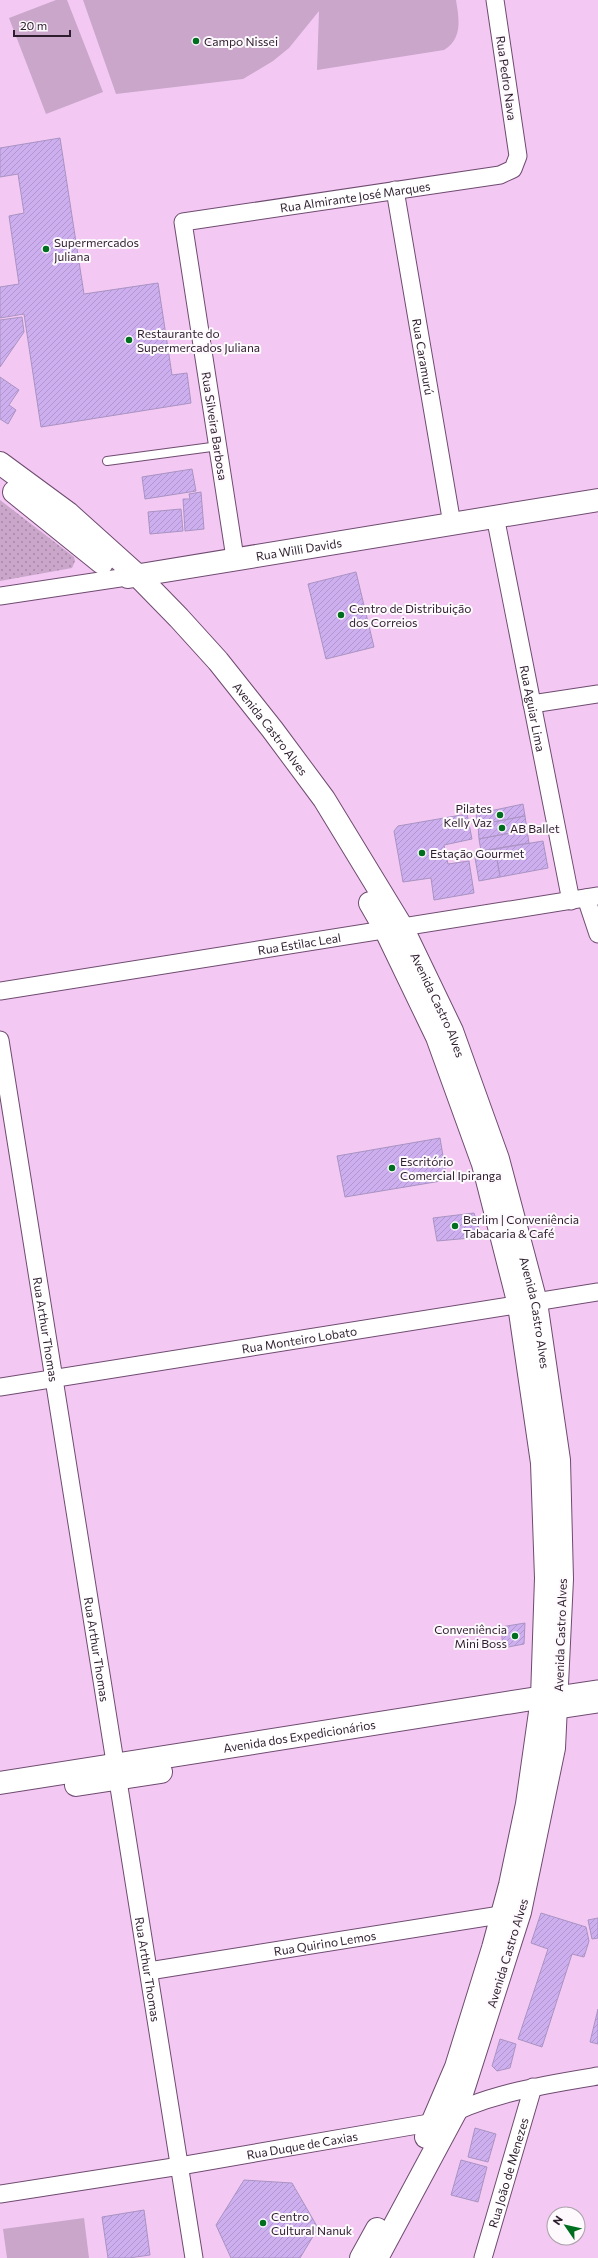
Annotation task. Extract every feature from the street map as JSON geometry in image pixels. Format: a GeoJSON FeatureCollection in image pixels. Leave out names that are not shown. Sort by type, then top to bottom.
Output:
{"type":"FeatureCollection","features":[{"type":"Feature","properties":{"kind":"main road","name":"Avenida Castro Alves"},"geometry":{"type":"LineString","coordinates":[[0,463],[9,482],[49,519],[129,577],[318,803],[394,928],[437,1037],[491,1161],[527,1303],[550,1462],[546,1578],[550,1704],[527,1804],[511,1913],[457,2109],[369,2257]]}},
{"type":"Feature","properties":{"kind":"main road","name":"Rua Willi Davids"},"geometry":{"type":"LineString","coordinates":[[129,577],[234,558],[598,500]]}},
{"type":"Feature","properties":{"kind":"main road","name":"Avenida dos Expedicionários"},"geometry":{"type":"LineString","coordinates":[[0,1783],[115,1771],[550,1704]]}},
{"type":"Feature","properties":{"kind":"main road","name":"Avenida dos Expedicionários"},"geometry":{"type":"LineString","coordinates":[[0,1797],[115,1771]]}},
{"type":"Feature","properties":{"kind":"main road","name":"Avenida Castro Alves"},"geometry":{"type":"LineString","coordinates":[[369,2257],[434,2122],[456,2067],[511,1913]]}},
{"type":"Feature","properties":{"kind":"street","name":"Rua Pedro Nava"},"geometry":{"type":"LineString","coordinates":[[495,0],[518,156]]}},
{"type":"Feature","properties":{"kind":"street","name":"Rua Almirante José Marques"},"geometry":{"type":"LineString","coordinates":[[183,222],[500,175],[514,169],[518,156]]}},
{"type":"Feature","properties":{"kind":"street","name":"Rua Caramurú"},"geometry":{"type":"LineString","coordinates":[[395,190],[452,524]]}},
{"type":"Feature","properties":{"kind":"street","name":"Rua Silveira Barbosa"},"geometry":{"type":"LineString","coordinates":[[183,222],[219,446],[234,558]]}},
{"type":"Feature","properties":{"kind":"street","name":"Rua Aguiar Lima"},"geometry":{"type":"LineString","coordinates":[[495,516],[532,704],[585,898],[598,934]]}},
{"type":"Feature","properties":{"kind":"street","name":"Rua Willi Davids"},"geometry":{"type":"LineString","coordinates":[[0,596],[129,577]]}},
{"type":"Feature","properties":{"kind":"street"},"geometry":{"type":"LineString","coordinates":[[532,704],[598,694]]}},
{"type":"Feature","properties":{"kind":"street","name":"Rua Estilac Leal"},"geometry":{"type":"LineString","coordinates":[[0,991],[585,898]]}},
{"type":"Feature","properties":{"kind":"street","name":"Rua Arthur Thomas"},"geometry":{"type":"LineString","coordinates":[[0,1040],[115,1771],[149,1971],[194,2258]]}},
{"type":"Feature","properties":{"kind":"street","name":"Rua Monteiro Lobato"},"geometry":{"type":"LineString","coordinates":[[0,1387],[598,1292]]}},
{"type":"Feature","properties":{"kind":"street","name":"Avenida dos Expedicionários"},"geometry":{"type":"LineString","coordinates":[[550,1704],[598,1689]]}},
{"type":"Feature","properties":{"kind":"street","name":"Avenida dos Expedicionários"},"geometry":{"type":"LineString","coordinates":[[550,1704],[598,1704]]}},
{"type":"Feature","properties":{"kind":"street","name":"Rua Quirino Lemos"},"geometry":{"type":"LineString","coordinates":[[149,1971],[511,1913]]}},
{"type":"Feature","properties":{"kind":"street","name":"Rua Duque de Caxias"},"geometry":{"type":"LineString","coordinates":[[0,2194],[180,2166],[434,2122],[457,2109],[533,2087],[598,2076]]}},
{"type":"Feature","properties":{"kind":"street","name":"Rua João de Menezes"},"geometry":{"type":"LineString","coordinates":[[483,2258],[533,2087]]}},
{"type":"Feature","properties":{"kind":"lane"},"geometry":{"type":"LineString","coordinates":[[107,461],[219,446]]}},
{"type":"Feature","properties":{"kind":"shaded area"},"geometry":{"type":"Polygon","coordinates":[[[56,0],[67,0],[103,92],[46,114],[9,18],[56,0]]]}},
{"type":"Feature","properties":{"kind":"shaded area","name":"Campo Nissei"},"geometry":{"type":"Polygon","coordinates":[[[83,0],[456,0],[459,21],[457,34],[454,40],[444,50],[317,70],[319,11],[289,48],[273,61],[243,79],[116,94],[83,0]]]}},
{"type":"Feature","properties":{"kind":"shaded area"},"geometry":{"type":"Polygon","coordinates":[[[0,500],[74,557],[75,561],[72,568],[0,581],[0,500]]]}},
{"type":"Feature","properties":{"kind":"shaded area"},"geometry":{"type":"Polygon","coordinates":[[[84,2218],[89,2258],[7,2258],[3,2229],[84,2218]]]}},
{"type":"Feature","properties":{"kind":"building","name":"Supermercados Juliana"},"geometry":{"type":"Polygon","coordinates":[[[60,138],[84,294],[158,283],[172,375],[187,373],[191,403],[41,427],[24,314],[0,318],[0,287],[19,284],[9,216],[24,213],[18,174],[0,177],[0,148],[60,138]]]}},
{"type":"Feature","properties":{"kind":"building"},"geometry":{"type":"Polygon","coordinates":[[[22,317],[24,332],[0,367],[0,320],[22,317]]]}},
{"type":"Feature","properties":{"kind":"building"},"geometry":{"type":"Polygon","coordinates":[[[0,377],[19,390],[9,405],[16,410],[8,424],[0,419],[0,377]]]}},
{"type":"Feature","properties":{"kind":"building"},"geometry":{"type":"Polygon","coordinates":[[[192,469],[196,491],[145,499],[142,477],[192,469]]]}},
{"type":"Feature","properties":{"kind":"building"},"geometry":{"type":"Polygon","coordinates":[[[201,492],[204,529],[185,531],[183,499],[190,499],[189,494],[201,492]]]}},
{"type":"Feature","properties":{"kind":"building"},"geometry":{"type":"Polygon","coordinates":[[[181,509],[183,531],[150,534],[148,512],[181,509]]]}},
{"type":"Feature","properties":{"kind":"building","name":"Centro de Distribuição dos Correios"},"geometry":{"type":"Polygon","coordinates":[[[356,572],[374,647],[326,659],[308,584],[356,572]]]}},
{"type":"Feature","properties":{"kind":"building","name":"Pilates Kelly Vaz"},"geometry":{"type":"Polygon","coordinates":[[[523,804],[525,816],[478,825],[476,814],[523,804]]]}},
{"type":"Feature","properties":{"kind":"building","name":"Estação Gourmet"},"geometry":{"type":"Polygon","coordinates":[[[467,814],[472,839],[444,845],[448,864],[469,861],[474,893],[434,900],[431,878],[403,882],[394,831],[398,826],[467,814]]]}},
{"type":"Feature","properties":{"kind":"building","name":"AB Ballet"},"geometry":{"type":"Polygon","coordinates":[[[525,816],[527,830],[479,839],[478,825],[525,816]]]}},
{"type":"Feature","properties":{"kind":"building"},"geometry":{"type":"Polygon","coordinates":[[[527,830],[529,843],[481,851],[479,839],[527,830]]]}},
{"type":"Feature","properties":{"kind":"building"},"geometry":{"type":"Polygon","coordinates":[[[543,841],[548,868],[500,877],[495,849],[543,841]]]}},
{"type":"Feature","properties":{"kind":"building"},"geometry":{"type":"Polygon","coordinates":[[[495,849],[500,877],[479,881],[474,852],[495,849]]]}},
{"type":"Feature","properties":{"kind":"building","name":"Escritório Comercial Ipiranga"},"geometry":{"type":"Polygon","coordinates":[[[440,1138],[447,1180],[345,1197],[337,1156],[440,1138]]]}},
{"type":"Feature","properties":{"kind":"building"},"geometry":{"type":"Polygon","coordinates":[[[474,1213],[482,1237],[437,1241],[433,1218],[474,1213]]]}},
{"type":"Feature","properties":{"kind":"building"},"geometry":{"type":"Polygon","coordinates":[[[525,1623],[524,1644],[503,1648],[501,1627],[525,1623]]]}},
{"type":"Feature","properties":{"kind":"building"},"geometry":{"type":"Polygon","coordinates":[[[541,1913],[586,1927],[589,1941],[584,1957],[572,1954],[542,2047],[518,2039],[548,1949],[531,1943],[541,1913]]]}},
{"type":"Feature","properties":{"kind":"building"},"geometry":{"type":"Polygon","coordinates":[[[598,1918],[598,1938],[592,1939],[588,1920],[598,1918]]]}},
{"type":"Feature","properties":{"kind":"building"},"geometry":{"type":"Polygon","coordinates":[[[598,2009],[598,2044],[590,2042],[598,2009]]]}},
{"type":"Feature","properties":{"kind":"building"},"geometry":{"type":"Polygon","coordinates":[[[500,2039],[516,2044],[510,2068],[497,2071],[492,2066],[500,2039]]]}},
{"type":"Feature","properties":{"kind":"building"},"geometry":{"type":"Polygon","coordinates":[[[475,2128],[496,2134],[488,2162],[468,2157],[475,2128]]]}},
{"type":"Feature","properties":{"kind":"building"},"geometry":{"type":"Polygon","coordinates":[[[461,2160],[487,2167],[478,2202],[451,2195],[461,2160]]]}},
{"type":"Feature","properties":{"kind":"building","name":"Centro Cultural Nanuk"},"geometry":{"type":"Polygon","coordinates":[[[244,2180],[292,2183],[318,2228],[300,2258],[231,2258],[216,2225],[244,2180]]]}},
{"type":"Feature","properties":{"kind":"building"},"geometry":{"type":"Polygon","coordinates":[[[144,2210],[150,2255],[129,2258],[108,2258],[102,2217],[144,2210]]]}},
{"type":"Feature","properties":{"kind":"place","name":"Campo Nissei"},"geometry":{"type":"Point","coordinates":[196,41]}},
{"type":"Feature","properties":{"kind":"place","name":"Supermercados Juliana"},"geometry":{"type":"Point","coordinates":[46,249]}},
{"type":"Feature","properties":{"kind":"place","name":"Restaurante do Supermercados Juliana"},"geometry":{"type":"Point","coordinates":[129,340]}},
{"type":"Feature","properties":{"kind":"place","name":"Centro de Distribuição dos Correios"},"geometry":{"type":"Point","coordinates":[341,615]}},
{"type":"Feature","properties":{"kind":"place","name":"Pilates Kelly Vaz"},"geometry":{"type":"Point","coordinates":[500,815]}},
{"type":"Feature","properties":{"kind":"place","name":"AB Ballet"},"geometry":{"type":"Point","coordinates":[502,828]}},
{"type":"Feature","properties":{"kind":"place","name":"Estação Gourmet"},"geometry":{"type":"Point","coordinates":[422,853]}},
{"type":"Feature","properties":{"kind":"place","name":"Escritório Comercial Ipiranga"},"geometry":{"type":"Point","coordinates":[392,1168]}},
{"type":"Feature","properties":{"kind":"place","name":"Berlim | Conveniência Tabacaria & Café"},"geometry":{"type":"Point","coordinates":[455,1226]}},
{"type":"Feature","properties":{"kind":"place","name":"Conveniência Mini Boss"},"geometry":{"type":"Point","coordinates":[515,1636]}},
{"type":"Feature","properties":{"kind":"place","name":"Centro Cultural Nanuk"},"geometry":{"type":"Point","coordinates":[263,2223]}}]}
